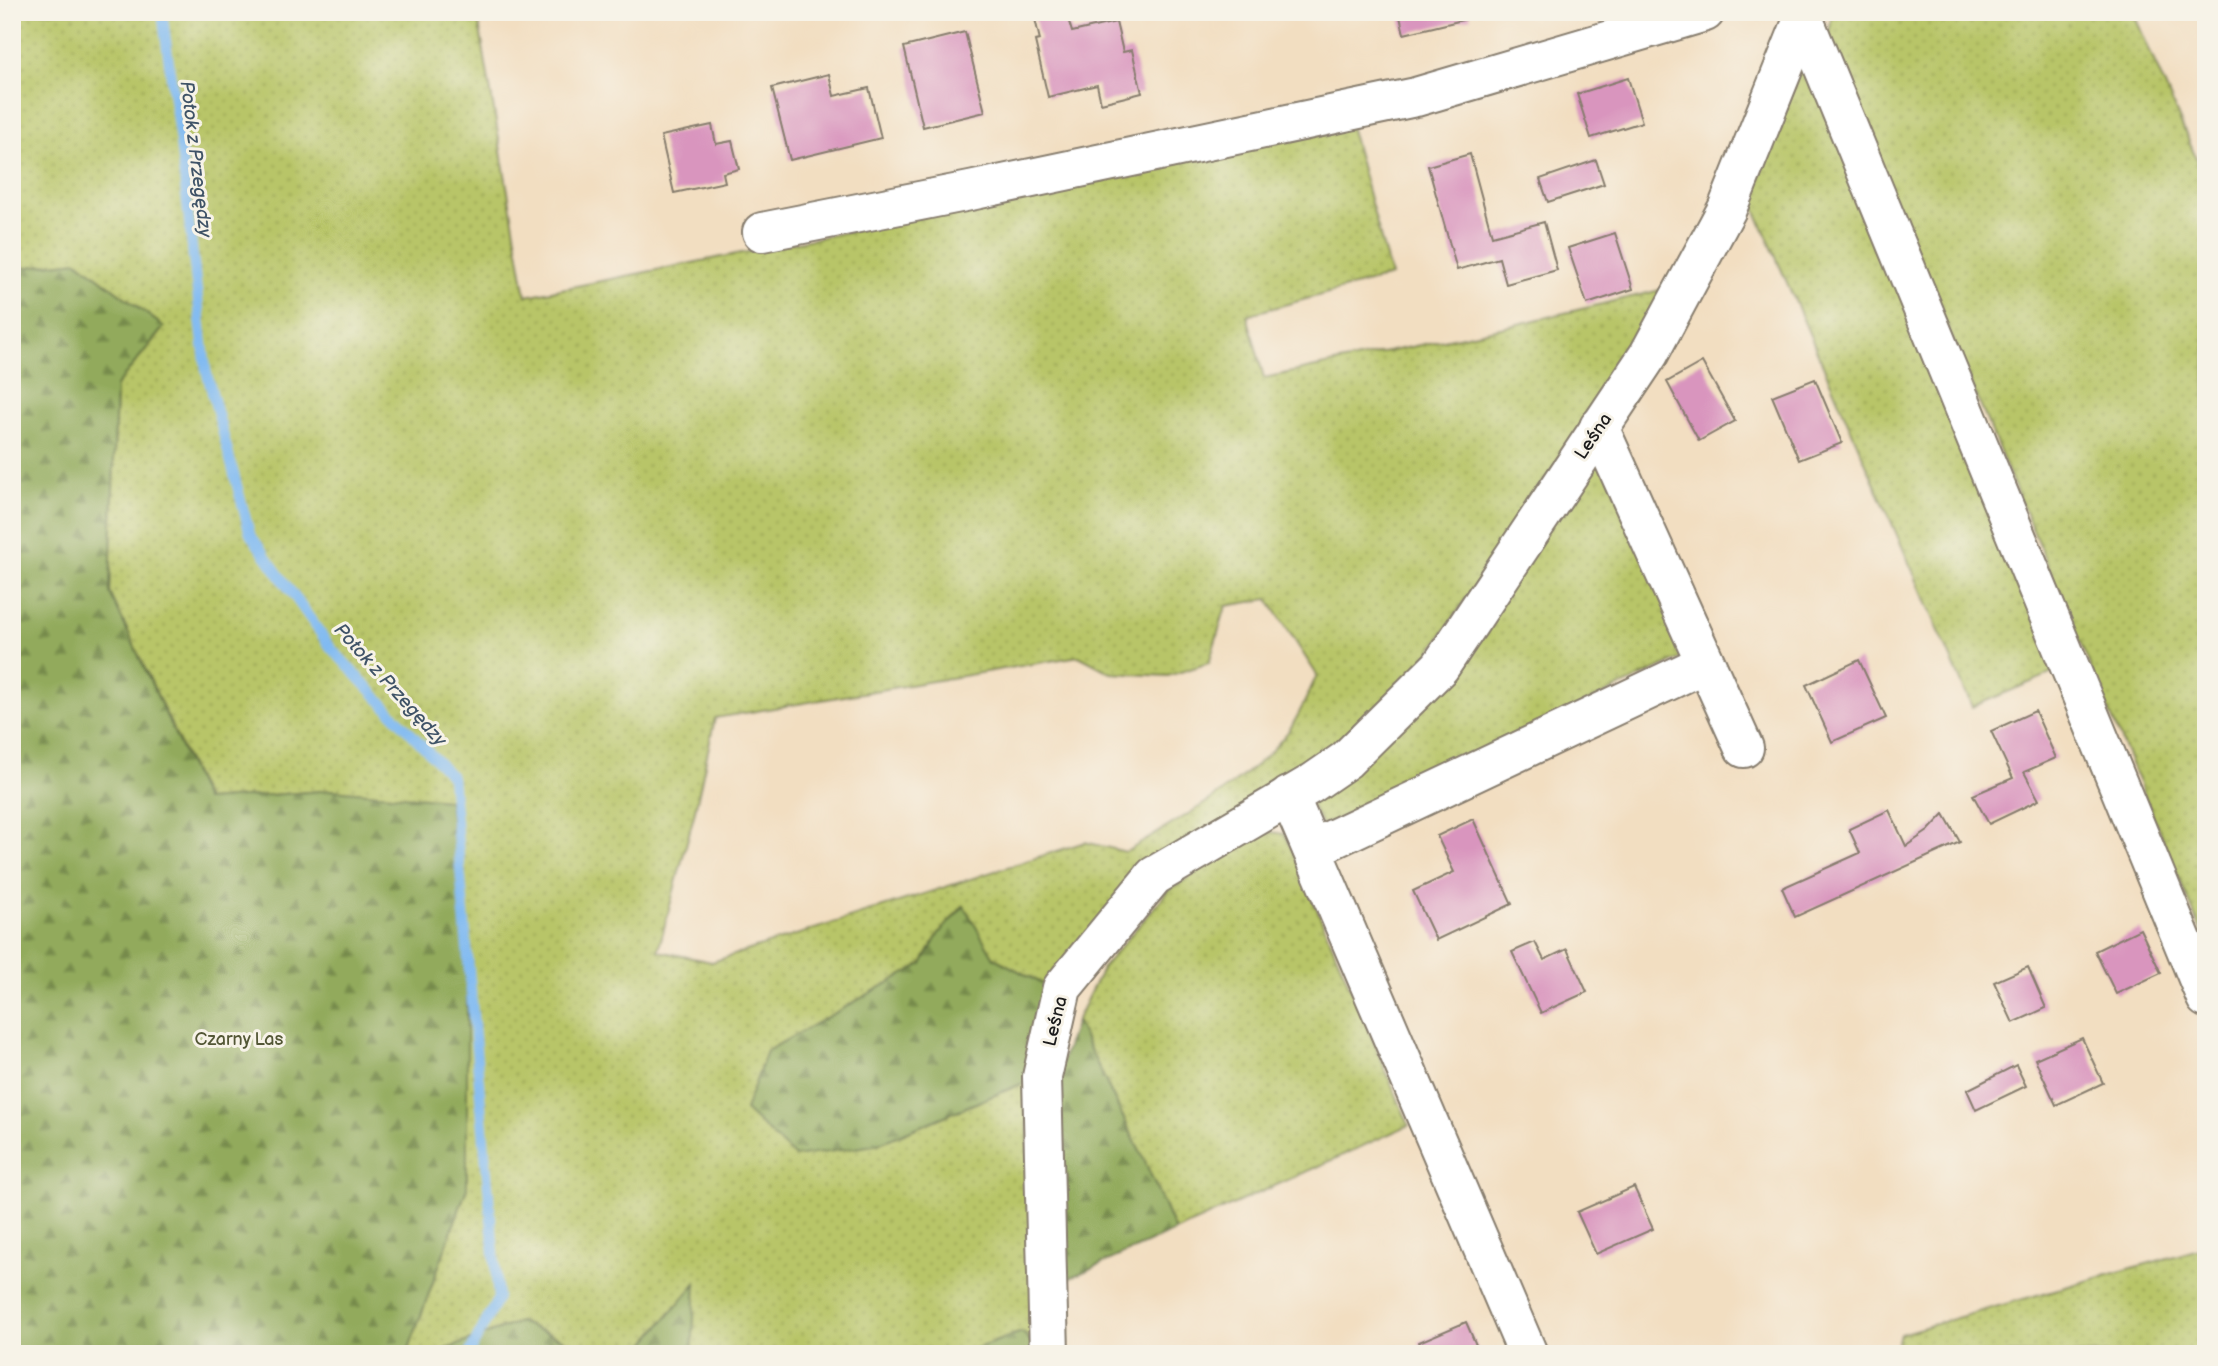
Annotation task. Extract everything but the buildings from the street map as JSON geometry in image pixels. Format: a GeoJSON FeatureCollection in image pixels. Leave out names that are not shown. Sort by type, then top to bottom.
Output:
{"type":"FeatureCollection","features":[{"type":"Feature","properties":{"kind":"street"},"geometry":{"type":"LineString","coordinates":[[762,232],[1416,97],[1706,12]]}},
{"type":"Feature","properties":{"kind":"street"},"geometry":{"type":"LineString","coordinates":[[1805,16],[2206,998]]}},
{"type":"Feature","properties":{"kind":"street","name":"Leśna"},"geometry":{"type":"LineString","coordinates":[[1049,1354],[1042,1077],[1062,988],[1154,876],[1346,760],[1440,667],[1649,354],[1727,209],[1805,16]]}},
{"type":"Feature","properties":{"kind":"street"},"geometry":{"type":"LineString","coordinates":[[1599,427],[1744,748]]}},
{"type":"Feature","properties":{"kind":"street"},"geometry":{"type":"LineString","coordinates":[[1312,849],[1689,671]]}},
{"type":"Feature","properties":{"kind":"street"},"geometry":{"type":"LineString","coordinates":[[1289,796],[1528,1354]]}},
{"type":"Feature","properties":{"kind":"green space"},"geometry":{"type":"Polygon","coordinates":[[[12,12],[477,12],[526,296],[1058,190],[1349,122],[1391,276],[1247,315],[1264,378],[1510,326],[1673,287],[1423,663],[1347,744],[1047,986],[994,958],[963,906],[939,933],[922,964],[767,1051],[875,1145],[1026,1082],[1037,1347],[1022,1332],[961,1354],[692,1354],[695,1284],[636,1354],[583,1354],[562,1339],[519,1322],[444,1350],[443,1354],[407,1354],[467,1188],[333,790],[206,800],[110,593],[116,386],[164,327],[77,261],[12,269],[12,12]],[[1268,599],[1226,606],[1209,663],[1168,676],[1111,673],[1079,656],[715,718],[694,815],[658,951],[712,962],[1085,842],[1126,852],[1212,799],[1253,768],[1287,733],[1317,675],[1268,599]]]}},
{"type":"Feature","properties":{"kind":"green space"},"geometry":{"type":"Polygon","coordinates":[[[1832,12],[2133,12],[2206,181],[2206,942],[1828,43],[1832,12]]]}},
{"type":"Feature","properties":{"kind":"green space"},"geometry":{"type":"Polygon","coordinates":[[[1805,56],[2060,670],[1972,707],[1751,200],[1805,56]]]}},
{"type":"Feature","properties":{"kind":"green space","name":"Czarny Las"},"geometry":{"type":"Polygon","coordinates":[[[77,261],[164,327],[116,386],[110,593],[205,800],[333,790],[449,800],[467,951],[467,1188],[407,1354],[12,1354],[12,269],[77,261]]]}},
{"type":"Feature","properties":{"kind":"green space"},"geometry":{"type":"Polygon","coordinates":[[[1599,455],[1688,655],[1322,826],[1311,805],[1599,455]]]}},
{"type":"Feature","properties":{"kind":"green space"},"geometry":{"type":"Polygon","coordinates":[[[1270,832],[1285,834],[1409,1125],[1175,1231],[1146,1164],[1076,1021],[1103,967],[1168,891],[1239,845],[1270,832]]]}},
{"type":"Feature","properties":{"kind":"green space"},"geometry":{"type":"Polygon","coordinates":[[[964,906],[994,958],[1047,986],[1026,1082],[875,1145],[795,1157],[745,1110],[767,1051],[922,964],[939,933],[964,906]]]}},
{"type":"Feature","properties":{"kind":"green space"},"geometry":{"type":"Polygon","coordinates":[[[1076,1021],[1146,1164],[1175,1231],[1063,1281],[1059,1070],[1076,1021]]]}},
{"type":"Feature","properties":{"kind":"green space"},"geometry":{"type":"Polygon","coordinates":[[[2206,1247],[2206,1354],[1894,1354],[1900,1334],[2206,1247]]]}},
{"type":"Feature","properties":{"kind":"green space"},"geometry":{"type":"Polygon","coordinates":[[[696,1283],[692,1354],[636,1354],[696,1283]]]}},
{"type":"Feature","properties":{"kind":"green space"},"geometry":{"type":"Polygon","coordinates":[[[519,1322],[562,1339],[583,1354],[443,1354],[444,1350],[519,1322]]]}},
{"type":"Feature","properties":{"kind":"green space"},"geometry":{"type":"Polygon","coordinates":[[[1022,1332],[1037,1347],[1036,1354],[961,1354],[1022,1332]]]}},
{"type":"Feature","properties":{"kind":"waterway","name":"Potok z Przegędzy"},"geometry":{"type":"LineString","coordinates":[[162,12],[206,370],[250,534],[331,648],[452,777],[498,1298],[469,1354]]}}]}
